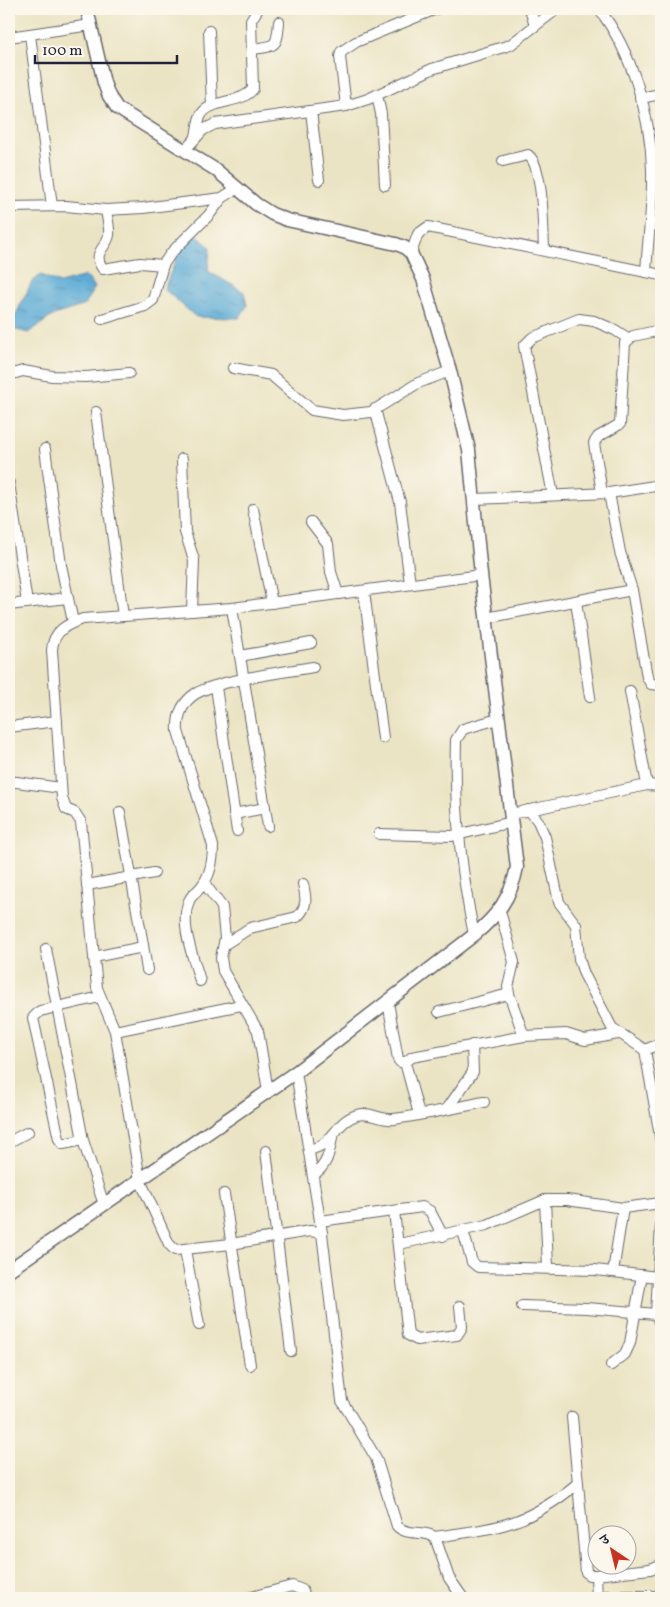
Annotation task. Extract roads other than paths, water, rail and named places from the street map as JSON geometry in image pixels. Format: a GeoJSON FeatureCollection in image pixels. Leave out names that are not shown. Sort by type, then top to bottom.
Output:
{"type":"FeatureCollection","features":[{"type":"Feature","properties":{"kind":"street"},"geometry":{"type":"LineString","coordinates":[[9,1270],[296,1072],[474,936],[500,911],[514,885],[516,867],[481,575],[469,450],[450,371],[423,279],[411,253],[404,247],[396,244],[287,220],[272,214],[236,189],[216,170],[117,108],[109,96],[104,83],[87,9]]}},
{"type":"Feature","properties":{"kind":"street"},"geometry":{"type":"LineString","coordinates":[[196,138],[199,118],[202,113],[212,106],[244,97],[253,89],[251,20],[258,9]]}},
{"type":"Feature","properties":{"kind":"street"},"geometry":{"type":"LineString","coordinates":[[346,106],[341,52],[356,42],[436,9]]}},
{"type":"Feature","properties":{"kind":"street"},"geometry":{"type":"LineString","coordinates":[[530,9],[535,26]]}},
{"type":"Feature","properties":{"kind":"street"},"geometry":{"type":"LineString","coordinates":[[185,150],[204,130],[215,124],[346,106],[377,95],[432,68],[510,45],[557,9]]}},
{"type":"Feature","properties":{"kind":"street"},"geometry":{"type":"LineString","coordinates":[[599,9],[619,40],[640,98],[646,122],[652,170],[646,272]]}},
{"type":"Feature","properties":{"kind":"street"},"geometry":{"type":"LineString","coordinates":[[253,49],[274,45],[277,42],[279,22]]}},
{"type":"Feature","properties":{"kind":"street"},"geometry":{"type":"LineString","coordinates":[[9,38],[91,26]]}},
{"type":"Feature","properties":{"kind":"street"},"geometry":{"type":"LineString","coordinates":[[209,31],[212,106]]}},
{"type":"Feature","properties":{"kind":"street"},"geometry":{"type":"LineString","coordinates":[[30,35],[52,206]]}},
{"type":"Feature","properties":{"kind":"street"},"geometry":{"type":"LineString","coordinates":[[640,98],[661,94]]}},
{"type":"Feature","properties":{"kind":"street"},"geometry":{"type":"LineString","coordinates":[[377,95],[381,114],[385,185]]}},
{"type":"Feature","properties":{"kind":"street"},"geometry":{"type":"LineString","coordinates":[[311,111],[319,180]]}},
{"type":"Feature","properties":{"kind":"street"},"geometry":{"type":"LineString","coordinates":[[503,160],[528,155],[534,161],[542,209],[544,250]]}},
{"type":"Feature","properties":{"kind":"street"},"geometry":{"type":"LineString","coordinates":[[102,319],[145,306],[153,300],[163,264],[183,239],[209,215],[222,198],[236,189]]}},
{"type":"Feature","properties":{"kind":"street"},"geometry":{"type":"LineString","coordinates":[[9,207],[52,206],[106,210],[143,208],[222,198]]}},
{"type":"Feature","properties":{"kind":"street"},"geometry":{"type":"LineString","coordinates":[[106,210],[109,235],[99,252],[100,263],[103,269],[140,262],[163,264]]}},
{"type":"Feature","properties":{"kind":"street"},"geometry":{"type":"LineString","coordinates":[[411,253],[418,234],[428,227],[661,275]]}},
{"type":"Feature","properties":{"kind":"street"},"geometry":{"type":"LineString","coordinates":[[553,495],[524,346],[532,338],[579,319],[594,321],[616,330],[629,339]]}},
{"type":"Feature","properties":{"kind":"street"},"geometry":{"type":"LineString","coordinates":[[661,330],[643,333],[629,339],[624,348],[620,424],[598,437],[594,443],[620,552],[632,590],[647,677],[651,684],[661,685]]}},
{"type":"Feature","properties":{"kind":"street"},"geometry":{"type":"LineString","coordinates":[[233,368],[271,375],[304,405],[323,413],[358,414],[376,410],[418,383],[450,371]]}},
{"type":"Feature","properties":{"kind":"street"},"geometry":{"type":"LineString","coordinates":[[9,375],[23,371],[52,376],[86,377],[129,373]]}},
{"type":"Feature","properties":{"kind":"street"},"geometry":{"type":"LineString","coordinates":[[376,410],[400,502],[410,584]]}},
{"type":"Feature","properties":{"kind":"street"},"geometry":{"type":"LineString","coordinates":[[96,412],[123,616]]}},
{"type":"Feature","properties":{"kind":"street"},"geometry":{"type":"LineString","coordinates":[[44,449],[67,598],[73,622]]}},
{"type":"Feature","properties":{"kind":"street"},"geometry":{"type":"LineString","coordinates":[[182,459],[185,532],[194,560],[192,611]]}},
{"type":"Feature","properties":{"kind":"street"},"geometry":{"type":"LineString","coordinates":[[9,483],[26,603]]}},
{"type":"Feature","properties":{"kind":"street"},"geometry":{"type":"LineString","coordinates":[[475,499],[605,493],[661,485]]}},
{"type":"Feature","properties":{"kind":"street"},"geometry":{"type":"LineString","coordinates":[[253,509],[272,603]]}},
{"type":"Feature","properties":{"kind":"street"},"geometry":{"type":"LineString","coordinates":[[311,522],[328,544],[331,572],[338,594]]}},
{"type":"Feature","properties":{"kind":"street"},"geometry":{"type":"LineString","coordinates":[[322,1234],[314,1230],[231,1244],[175,1250],[171,1247],[140,1180],[116,1031],[100,997],[94,957],[81,822],[79,817],[66,809],[63,804],[53,642],[56,634],[73,622],[83,619],[232,608],[481,575]]}},
{"type":"Feature","properties":{"kind":"street"},"geometry":{"type":"LineString","coordinates":[[486,618],[632,590]]}},
{"type":"Feature","properties":{"kind":"street"},"geometry":{"type":"LineString","coordinates":[[364,591],[383,738]]}},
{"type":"Feature","properties":{"kind":"street"},"geometry":{"type":"LineString","coordinates":[[9,605],[67,598]]}},
{"type":"Feature","properties":{"kind":"street"},"geometry":{"type":"LineString","coordinates":[[576,601],[590,697]]}},
{"type":"Feature","properties":{"kind":"street"},"geometry":{"type":"LineString","coordinates":[[232,608],[268,826]]}},
{"type":"Feature","properties":{"kind":"street"},"geometry":{"type":"LineString","coordinates":[[240,656],[311,642]]}},
{"type":"Feature","properties":{"kind":"street"},"geometry":{"type":"LineString","coordinates":[[200,981],[187,934],[186,918],[189,900],[204,883],[212,863],[213,846],[178,723],[179,715],[187,701],[202,691],[243,679],[312,667]]}},
{"type":"Feature","properties":{"kind":"street"},"geometry":{"type":"LineString","coordinates":[[216,687],[237,831]]}},
{"type":"Feature","properties":{"kind":"street"},"geometry":{"type":"LineString","coordinates":[[630,691],[647,785]]}},
{"type":"Feature","properties":{"kind":"street"},"geometry":{"type":"LineString","coordinates":[[474,936],[462,872],[458,835],[456,740],[463,729],[498,719]]}},
{"type":"Feature","properties":{"kind":"street"},"geometry":{"type":"LineString","coordinates":[[9,727],[57,721]]}},
{"type":"Feature","properties":{"kind":"street"},"geometry":{"type":"LineString","coordinates":[[9,781],[61,788]]}},
{"type":"Feature","properties":{"kind":"street"},"geometry":{"type":"LineString","coordinates":[[379,834],[438,837],[458,835],[511,818],[529,810],[647,785],[661,786]]}},
{"type":"Feature","properties":{"kind":"street"},"geometry":{"type":"LineString","coordinates":[[234,814],[265,808]]}},
{"type":"Feature","properties":{"kind":"street"},"geometry":{"type":"LineString","coordinates":[[529,810],[542,828],[545,837],[559,902],[576,925],[582,969],[612,1028],[618,1034],[637,1043],[645,1050],[657,1095],[661,1142]]}},
{"type":"Feature","properties":{"kind":"street"},"geometry":{"type":"LineString","coordinates":[[120,812],[147,970]]}},
{"type":"Feature","properties":{"kind":"street"},"geometry":{"type":"LineString","coordinates":[[87,884],[154,872]]}},
{"type":"Feature","properties":{"kind":"street"},"geometry":{"type":"LineString","coordinates":[[204,883],[222,907],[224,944],[221,958],[223,971],[241,1005],[258,1031],[268,1091]]}},
{"type":"Feature","properties":{"kind":"street"},"geometry":{"type":"LineString","coordinates":[[224,944],[250,928],[297,916],[302,912],[306,901],[304,884]]}},
{"type":"Feature","properties":{"kind":"street"},"geometry":{"type":"LineString","coordinates":[[500,911],[514,962],[513,974],[509,982],[509,994],[524,1036]]}},
{"type":"Feature","properties":{"kind":"street"},"geometry":{"type":"LineString","coordinates":[[94,957],[143,945]]}},
{"type":"Feature","properties":{"kind":"street"},"geometry":{"type":"LineString","coordinates":[[46,949],[83,1140],[104,1205]]}},
{"type":"Feature","properties":{"kind":"street"},"geometry":{"type":"LineString","coordinates":[[439,1012],[509,994]]}},
{"type":"Feature","properties":{"kind":"street"},"geometry":{"type":"LineString","coordinates":[[83,1140],[63,1144],[59,1139],[33,1018],[36,1012],[100,997]]}},
{"type":"Feature","properties":{"kind":"street"},"geometry":{"type":"LineString","coordinates":[[388,1002],[400,1062],[406,1062],[412,1057],[524,1036],[566,1034],[585,1040],[618,1034]]}},
{"type":"Feature","properties":{"kind":"street"},"geometry":{"type":"LineString","coordinates":[[116,1031],[241,1005]]}},
{"type":"Feature","properties":{"kind":"street"},"geometry":{"type":"LineString","coordinates":[[645,1050],[661,1043]]}},
{"type":"Feature","properties":{"kind":"street"},"geometry":{"type":"LineString","coordinates":[[447,1109],[473,1072],[472,1045]]}},
{"type":"Feature","properties":{"kind":"street"},"geometry":{"type":"LineString","coordinates":[[406,1062],[419,1114]]}},
{"type":"Feature","properties":{"kind":"street"},"geometry":{"type":"LineString","coordinates":[[296,1072],[322,1234],[343,1406],[376,1458],[397,1526],[405,1532],[426,1533],[435,1537],[512,1524],[552,1504],[577,1484]]}},
{"type":"Feature","properties":{"kind":"street"},"geometry":{"type":"LineString","coordinates":[[308,1150],[322,1146],[332,1138],[342,1123],[355,1116],[368,1114],[386,1120],[484,1102]]}},
{"type":"Feature","properties":{"kind":"street"},"geometry":{"type":"LineString","coordinates":[[9,1142],[28,1132]]}},
{"type":"Feature","properties":{"kind":"street"},"geometry":{"type":"LineString","coordinates":[[313,1175],[327,1161],[332,1138]]}},
{"type":"Feature","properties":{"kind":"street"},"geometry":{"type":"LineString","coordinates":[[266,1151],[291,1351]]}},
{"type":"Feature","properties":{"kind":"street"},"geometry":{"type":"LineString","coordinates":[[224,1194],[250,1365]]}},
{"type":"Feature","properties":{"kind":"street"},"geometry":{"type":"LineString","coordinates":[[546,1200],[548,1267]]}},
{"type":"Feature","properties":{"kind":"street"},"geometry":{"type":"LineString","coordinates":[[399,1244],[487,1225],[546,1200],[567,1200],[623,1208],[661,1203]]}},
{"type":"Feature","properties":{"kind":"street"},"geometry":{"type":"LineString","coordinates":[[320,1221],[427,1208],[432,1214],[442,1236]]}},
{"type":"Feature","properties":{"kind":"street"},"geometry":{"type":"LineString","coordinates":[[613,1272],[623,1208]]}},
{"type":"Feature","properties":{"kind":"street"},"geometry":{"type":"LineString","coordinates":[[394,1211],[407,1331],[410,1337],[417,1340],[457,1335],[462,1327],[460,1306]]}},
{"type":"Feature","properties":{"kind":"street"},"geometry":{"type":"LineString","coordinates":[[661,1225],[656,1314],[661,1327]]}},
{"type":"Feature","properties":{"kind":"street"},"geometry":{"type":"LineString","coordinates":[[463,1231],[475,1265],[548,1267],[658,1277]]}},
{"type":"Feature","properties":{"kind":"street"},"geometry":{"type":"LineString","coordinates":[[185,1250],[199,1325]]}},
{"type":"Feature","properties":{"kind":"street"},"geometry":{"type":"LineString","coordinates":[[611,1365],[628,1348],[642,1275]]}},
{"type":"Feature","properties":{"kind":"street"},"geometry":{"type":"LineString","coordinates":[[522,1306],[656,1314]]}},
{"type":"Feature","properties":{"kind":"street"},"geometry":{"type":"LineString","coordinates":[[572,1417],[585,1568],[589,1575],[650,1569],[661,1565]]}},
{"type":"Feature","properties":{"kind":"street"},"geometry":{"type":"LineString","coordinates":[[435,1537],[449,1578],[464,1598]]}},
{"type":"Feature","properties":{"kind":"street"},"geometry":{"type":"LineString","coordinates":[[596,1575],[597,1597],[661,1596]]}},
{"type":"Feature","properties":{"kind":"street"},"geometry":{"type":"LineString","coordinates":[[248,1598],[292,1586],[302,1590],[306,1598]]}},
{"type":"Feature","properties":{"kind":"water"},"geometry":{"type":"Polygon","coordinates":[[[197,236],[210,247],[208,271],[244,292],[247,306],[239,318],[196,317],[164,289],[183,242],[197,236]]]}},
{"type":"Feature","properties":{"kind":"water"},"geometry":{"type":"Polygon","coordinates":[[[41,275],[60,283],[86,276],[95,287],[85,305],[54,315],[28,333],[9,328],[32,282],[41,275]]]}}]}
